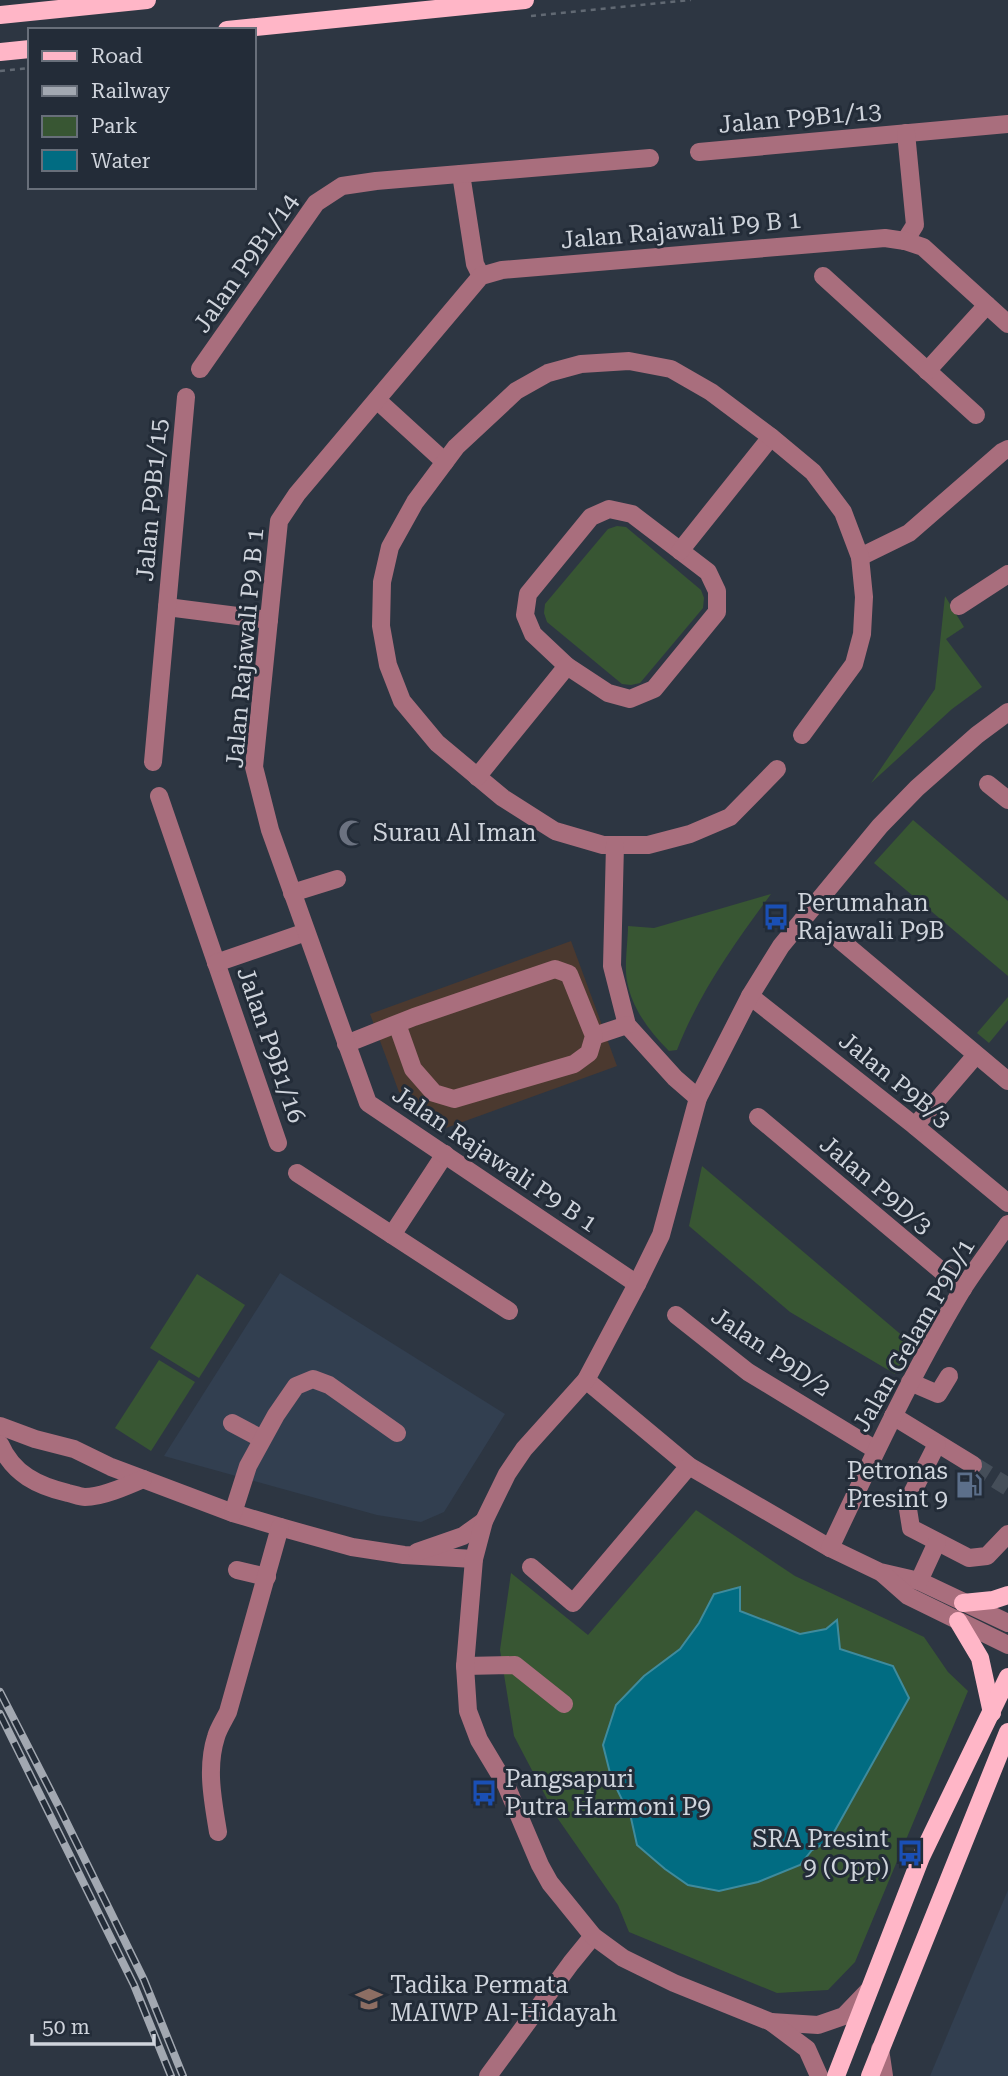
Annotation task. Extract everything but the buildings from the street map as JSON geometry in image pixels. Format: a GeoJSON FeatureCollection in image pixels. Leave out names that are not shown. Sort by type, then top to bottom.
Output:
{"type":"FeatureCollection","features":[{"type":"Feature","properties":{"kind":"main road"},"geometry":{"type":"LineString","coordinates":[[0,15],[147,0]]}},
{"type":"Feature","properties":{"kind":"main road"},"geometry":{"type":"LineString","coordinates":[[247,28],[525,0]]}},
{"type":"Feature","properties":{"kind":"main road"},"geometry":{"type":"LineString","coordinates":[[0,52],[28,49]]}},
{"type":"Feature","properties":{"kind":"main road"},"geometry":{"type":"LineString","coordinates":[[963,1603],[993,1600],[1008,1595]]}},
{"type":"Feature","properties":{"kind":"main road"},"geometry":{"type":"LineString","coordinates":[[958,1621],[980,1658],[992,1713]]}},
{"type":"Feature","properties":{"kind":"main road"},"geometry":{"type":"LineString","coordinates":[[836,2076],[921,1857],[1008,1677]]}},
{"type":"Feature","properties":{"kind":"main road"},"geometry":{"type":"LineString","coordinates":[[870,2076],[1008,1732]]}},
{"type":"Feature","properties":{"kind":"street","name":"Jalan P9B1/13"},"geometry":{"type":"LineString","coordinates":[[699,152],[1008,124]]}},
{"type":"Feature","properties":{"kind":"street","name":"Jalan P9B1/13"},"geometry":{"type":"LineString","coordinates":[[905,241],[915,225],[906,133]]}},
{"type":"Feature","properties":{"kind":"street","name":"Jalan P9B1/14"},"geometry":{"type":"LineString","coordinates":[[200,369],[316,203],[342,186],[650,158]]}},
{"type":"Feature","properties":{"kind":"street"},"geometry":{"type":"LineString","coordinates":[[461,174],[475,264],[481,276]]}},
{"type":"Feature","properties":{"kind":"street","name":"Jalan Rajawali P9 B 1"},"geometry":{"type":"LineString","coordinates":[[637,1284],[368,1103],[270,830],[254,766],[279,521],[297,494],[481,276],[502,270],[885,238],[923,247],[1008,324]]}},
{"type":"Feature","properties":{"kind":"street"},"geometry":{"type":"LineString","coordinates":[[823,276],[976,415]]}},
{"type":"Feature","properties":{"kind":"street"},"geometry":{"type":"LineString","coordinates":[[927,370],[987,305]]}},
{"type":"Feature","properties":{"kind":"street"},"geometry":{"type":"LineString","coordinates":[[776,769],[730,817],[690,834],[648,845],[603,845],[555,831],[503,798],[437,743],[401,701],[388,665],[381,626],[382,582],[390,547],[415,502],[456,447],[516,391],[548,373],[581,364],[629,361],[671,369],[711,392],[771,437],[813,472],[843,512],[860,557],[864,597],[862,634],[854,664],[802,735]]}},
{"type":"Feature","properties":{"kind":"street","name":"Jalan P9B1/15"},"geometry":{"type":"LineString","coordinates":[[153,762],[186,397]]}},
{"type":"Feature","properties":{"kind":"street"},"geometry":{"type":"LineString","coordinates":[[377,400],[445,462]]}},
{"type":"Feature","properties":{"kind":"street"},"geometry":{"type":"LineString","coordinates":[[680,551],[771,437]]}},
{"type":"Feature","properties":{"kind":"street"},"geometry":{"type":"LineString","coordinates":[[860,557],[916,528],[1006,454]]}},
{"type":"Feature","properties":{"kind":"street"},"geometry":{"type":"LineString","coordinates":[[609,509],[632,514],[680,551],[708,572],[717,591],[717,612],[654,689],[630,699],[608,693],[567,666],[533,634],[525,615],[528,594],[591,517],[609,509]]}},
{"type":"Feature","properties":{"kind":"street"},"geometry":{"type":"LineString","coordinates":[[959,606],[1008,574]]}},
{"type":"Feature","properties":{"kind":"street","name":"Jalan P9B1/15"},"geometry":{"type":"LineString","coordinates":[[167,607],[270,620]]}},
{"type":"Feature","properties":{"kind":"street"},"geometry":{"type":"LineString","coordinates":[[477,777],[567,666]]}},
{"type":"Feature","properties":{"kind":"street"},"geometry":{"type":"LineString","coordinates":[[819,2076],[807,2049],[771,2022],[674,1983],[623,1958],[593,1936],[550,1883],[499,1770],[479,1740],[468,1711],[465,1666],[474,1559],[484,1521],[507,1474],[524,1449],[586,1380],[637,1284],[661,1235],[698,1098],[750,996],[781,946],[880,826],[976,735],[1008,712]]}},
{"type":"Feature","properties":{"kind":"street"},"geometry":{"type":"LineString","coordinates":[[988,784],[1008,800]]}},
{"type":"Feature","properties":{"kind":"street","name":"Jalan P9B1/16"},"geometry":{"type":"LineString","coordinates":[[159,796],[278,1143]]}},
{"type":"Feature","properties":{"kind":"street"},"geometry":{"type":"LineString","coordinates":[[615,845],[612,966],[626,1025],[698,1098]]}},
{"type":"Feature","properties":{"kind":"street"},"geometry":{"type":"LineString","coordinates":[[292,893],[337,879]]}},
{"type":"Feature","properties":{"kind":"street","name":"Jalan P9B1/16"},"geometry":{"type":"LineString","coordinates":[[216,963],[306,932]]}},
{"type":"Feature","properties":{"kind":"street"},"geometry":{"type":"LineString","coordinates":[[840,940],[1008,1082]]}},
{"type":"Feature","properties":{"kind":"street"},"geometry":{"type":"LineString","coordinates":[[346,1044],[397,1024],[555,969],[569,974],[594,1035],[589,1053],[574,1065],[454,1099],[434,1093],[413,1069],[397,1024]]}},
{"type":"Feature","properties":{"kind":"street","name":"Jalan P9B/3"},"geometry":{"type":"LineString","coordinates":[[750,996],[1008,1203]]}},
{"type":"Feature","properties":{"kind":"street"},"geometry":{"type":"LineString","coordinates":[[594,1035],[626,1025]]}},
{"type":"Feature","properties":{"kind":"street"},"geometry":{"type":"LineString","coordinates":[[915,1126],[976,1055]]}},
{"type":"Feature","properties":{"kind":"street","name":"Jalan P9D/3"},"geometry":{"type":"LineString","coordinates":[[758,1117],[963,1289]]}},
{"type":"Feature","properties":{"kind":"street"},"geometry":{"type":"LineString","coordinates":[[392,1235],[445,1154]]}},
{"type":"Feature","properties":{"kind":"street"},"geometry":{"type":"LineString","coordinates":[[297,1173],[509,1311]]}},
{"type":"Feature","properties":{"kind":"street","name":"Jalan Gelam P9D/1"},"geometry":{"type":"LineString","coordinates":[[830,1548],[910,1382],[963,1289],[1008,1224]]}},
{"type":"Feature","properties":{"kind":"street","name":"Jalan P9D/2"},"geometry":{"type":"LineString","coordinates":[[676,1315],[748,1372],[876,1450]]}},
{"type":"Feature","properties":{"kind":"street"},"geometry":{"type":"LineString","coordinates":[[910,1382],[938,1394],[949,1376]]}},
{"type":"Feature","properties":{"kind":"street"},"geometry":{"type":"LineString","coordinates":[[233,1513],[248,1466],[262,1438],[296,1386],[313,1379],[329,1385],[397,1433]]}},
{"type":"Feature","properties":{"kind":"street"},"geometry":{"type":"LineString","coordinates":[[586,1380],[689,1466],[830,1548],[880,1572],[919,1581],[1008,1623]]}},
{"type":"Feature","properties":{"kind":"street"},"geometry":{"type":"LineString","coordinates":[[893,1416],[973,1465]]}},
{"type":"Feature","properties":{"kind":"street"},"geometry":{"type":"LineString","coordinates":[[232,1423],[262,1438]]}},
{"type":"Feature","properties":{"kind":"street"},"geometry":{"type":"LineString","coordinates":[[0,1426],[74,1449],[111,1467],[233,1513],[280,1527],[352,1547],[404,1555],[474,1559]]}},
{"type":"Feature","properties":{"kind":"street"},"geometry":{"type":"LineString","coordinates":[[0,1444],[15,1469],[46,1488],[84,1497],[124,1488],[143,1479]]}},
{"type":"Feature","properties":{"kind":"street"},"geometry":{"type":"LineString","coordinates":[[937,1444],[907,1503],[911,1528],[969,1558],[987,1556],[1008,1534]]}},
{"type":"Feature","properties":{"kind":"street"},"geometry":{"type":"LineString","coordinates":[[531,1567],[573,1603],[689,1466]]}},
{"type":"Feature","properties":{"kind":"street"},"geometry":{"type":"LineString","coordinates":[[404,1555],[427,1550],[463,1536],[484,1521]]}},
{"type":"Feature","properties":{"kind":"street"},"geometry":{"type":"LineString","coordinates":[[218,1832],[211,1793],[211,1758],[216,1736],[228,1712],[280,1527]]}},
{"type":"Feature","properties":{"kind":"street"},"geometry":{"type":"LineString","coordinates":[[919,1581],[937,1542]]}},
{"type":"Feature","properties":{"kind":"street"},"geometry":{"type":"LineString","coordinates":[[237,1570],[267,1577]]}},
{"type":"Feature","properties":{"kind":"street"},"geometry":{"type":"LineString","coordinates":[[880,1572],[908,1596],[1008,1645]]}},
{"type":"Feature","properties":{"kind":"street"},"geometry":{"type":"LineString","coordinates":[[465,1666],[514,1665],[564,1704]]}},
{"type":"Feature","properties":{"kind":"street"},"geometry":{"type":"LineString","coordinates":[[488,2076],[593,1936]]}},
{"type":"Feature","properties":{"kind":"street"},"geometry":{"type":"LineString","coordinates":[[771,2022],[818,2025],[844,2016],[868,1991]]}},
{"type":"Feature","properties":{"kind":"street"},"geometry":{"type":"LineString","coordinates":[[880,2049],[884,2076]]}},
{"type":"Feature","properties":{"kind":"path"},"geometry":{"type":"LineString","coordinates":[[0,71],[28,68]]}},
{"type":"Feature","properties":{"kind":"shaded area"},"geometry":{"type":"Polygon","coordinates":[[[571,941],[617,1066],[446,1128],[399,1092],[370,1014],[571,941]]]}},
{"type":"Feature","properties":{"kind":"shaded area"},"geometry":{"type":"Polygon","coordinates":[[[280,1273],[505,1414],[444,1512],[421,1522],[377,1515],[164,1456],[280,1273]]]}},
{"type":"Feature","properties":{"kind":"shaded area"},"geometry":{"type":"Polygon","coordinates":[[[1008,1890],[1008,2076],[930,2076],[1008,1890]]]}},
{"type":"Feature","properties":{"kind":"green space"},"geometry":{"type":"Polygon","coordinates":[[[626,527],[701,590],[704,598],[703,608],[640,683],[631,685],[622,684],[547,622],[544,613],[545,604],[608,529],[626,527]]]}},
{"type":"Feature","properties":{"kind":"green space"},"geometry":{"type":"Polygon","coordinates":[[[945,596],[964,627],[946,639],[982,687],[952,709],[871,783],[935,689],[945,596]]]}},
{"type":"Feature","properties":{"kind":"green space"},"geometry":{"type":"Polygon","coordinates":[[[913,820],[1008,901],[1008,976],[874,863],[913,820]]]}},
{"type":"Feature","properties":{"kind":"green space"},"geometry":{"type":"Polygon","coordinates":[[[771,894],[707,989],[677,1050],[669,1051],[643,1019],[629,991],[626,968],[628,926],[654,928],[771,894]]]}},
{"type":"Feature","properties":{"kind":"green space"},"geometry":{"type":"Polygon","coordinates":[[[1008,997],[1008,1020],[989,1043],[977,1033],[1008,997]]]}},
{"type":"Feature","properties":{"kind":"green space"},"geometry":{"type":"Polygon","coordinates":[[[702,1166],[911,1343],[895,1374],[790,1312],[689,1226],[702,1166]]]}},
{"type":"Feature","properties":{"kind":"green space"},"geometry":{"type":"Polygon","coordinates":[[[197,1274],[245,1305],[199,1378],[150,1348],[197,1274]]]}},
{"type":"Feature","properties":{"kind":"green space"},"geometry":{"type":"Polygon","coordinates":[[[159,1360],[195,1382],[151,1451],[115,1428],[159,1360]]]}},
{"type":"Feature","properties":{"kind":"green space"},"geometry":{"type":"Polygon","coordinates":[[[696,1510],[795,1576],[924,1637],[948,1672],[968,1691],[855,1962],[828,1990],[777,1993],[629,1932],[618,1905],[556,1816],[514,1736],[500,1650],[511,1573],[588,1635],[696,1510]]]}},
{"type":"Feature","properties":{"kind":"water"},"geometry":{"type":"Polygon","coordinates":[[[740,1587],[740,1611],[800,1634],[826,1629],[837,1620],[840,1649],[893,1666],[909,1698],[829,1841],[812,1850],[800,1865],[758,1882],[719,1891],[688,1885],[637,1845],[631,1818],[611,1777],[603,1745],[616,1705],[644,1676],[680,1649],[699,1623],[714,1594],[740,1587]]]}},
{"type":"Feature","properties":{"kind":"tunnel"},"geometry":{"type":"LineString","coordinates":[[973,1465],[1008,1487]]}},
{"type":"Feature","properties":{"kind":"railway"},"geometry":{"type":"LineString","coordinates":[[0,1692],[144,1980],[183,2076]]}},
{"type":"Feature","properties":{"kind":"railway"},"geometry":{"type":"LineString","coordinates":[[0,1714],[134,1985],[171,2076]]}},
{"type":"Feature","properties":{"kind":"place","name":"Surau Al Iman"},"geometry":{"type":"Point","coordinates":[352,833]}},
{"type":"Feature","properties":{"kind":"place","name":"Perumahan Rajawali P9B"},"geometry":{"type":"Point","coordinates":[776,917]}},
{"type":"Feature","properties":{"kind":"place","name":"Petronas Presint 9"},"geometry":{"type":"Point","coordinates":[969,1485]}},
{"type":"Feature","properties":{"kind":"place","name":"Pangsapuri Putra Harmoni P9"},"geometry":{"type":"Point","coordinates":[484,1793]}},
{"type":"Feature","properties":{"kind":"place","name":"SRA Presint 9 (Opp)"},"geometry":{"type":"Point","coordinates":[910,1853]}},
{"type":"Feature","properties":{"kind":"place","name":"Tadika Permata MAIWP Al-Hidayah"},"geometry":{"type":"Point","coordinates":[369,1999]}}]}
